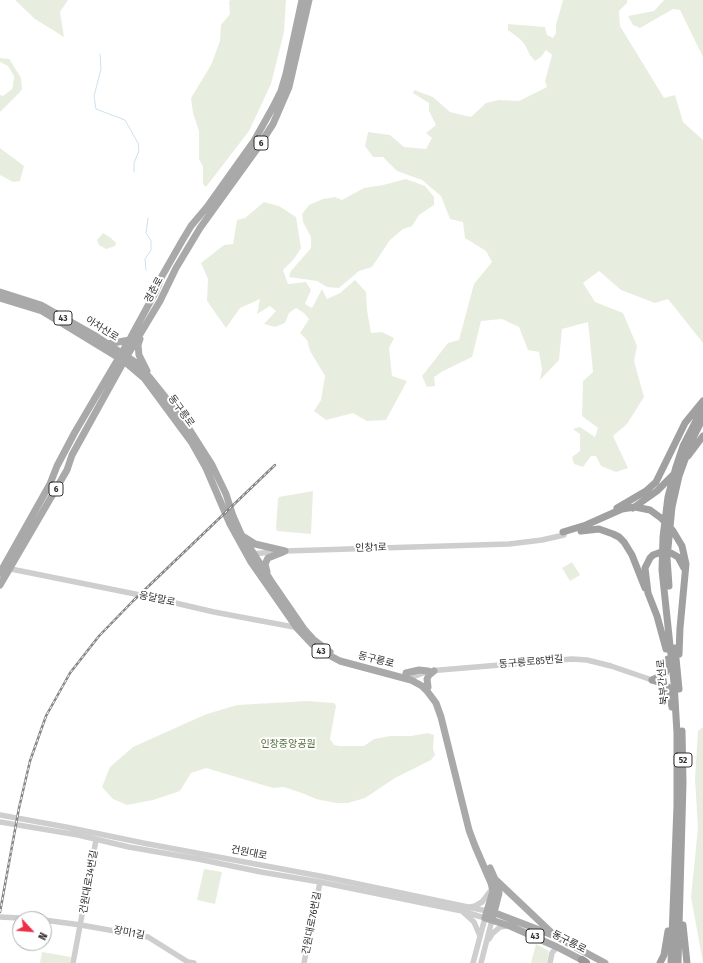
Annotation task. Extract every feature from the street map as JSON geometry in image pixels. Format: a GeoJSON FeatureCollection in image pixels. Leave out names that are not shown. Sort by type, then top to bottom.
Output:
{"type":"FeatureCollection","features":[{"type":"Feature","properties":{"kind":"highway"},"geometry":{"type":"LineString","coordinates":[[584,528],[646,491],[656,482],[685,423],[703,401]]}},
{"type":"Feature","properties":{"kind":"highway","name":"북부간선로"},"geometry":{"type":"LineString","coordinates":[[671,963],[678,738],[674,683],[662,570],[663,530],[668,497],[680,454],[703,407]]}},
{"type":"Feature","properties":{"kind":"highway","name":"북부간선로"},"geometry":{"type":"LineString","coordinates":[[678,963],[683,754],[678,674],[668,585],[667,558],[672,507],[679,476],[692,440],[702,420]]}},
{"type":"Feature","properties":{"kind":"highway"},"geometry":{"type":"LineString","coordinates":[[564,533],[584,528],[625,513],[644,500],[664,484],[681,466],[703,436]]}},
{"type":"Feature","properties":{"kind":"highway"},"geometry":{"type":"LineString","coordinates":[[584,528],[622,509],[640,508],[650,510],[659,516],[673,531],[680,542],[684,554],[685,572],[678,674]]}},
{"type":"Feature","properties":{"kind":"highway"},"geometry":{"type":"LineString","coordinates":[[584,528],[604,530],[613,534],[624,542],[632,555],[641,581],[648,593],[657,616],[668,657],[673,711]]}},
{"type":"Feature","properties":{"kind":"highway"},"geometry":{"type":"LineString","coordinates":[[648,593],[645,568],[650,558],[656,553],[664,551],[674,554],[680,560],[685,572]]}},
{"type":"Feature","properties":{"kind":"highway"},"geometry":{"type":"LineString","coordinates":[[652,680],[665,674],[668,657]]}},
{"type":"Feature","properties":{"kind":"highway"},"geometry":{"type":"LineString","coordinates":[[652,680],[668,687],[678,738]]}},
{"type":"Feature","properties":{"kind":"highway"},"geometry":{"type":"LineString","coordinates":[[680,895],[687,963]]}},
{"type":"Feature","properties":{"kind":"highway"},"geometry":{"type":"LineString","coordinates":[[660,963],[664,955],[673,903]]}},
{"type":"Feature","properties":{"kind":"main road","name":"경춘로"},"geometry":{"type":"LineString","coordinates":[[0,585],[3,569],[50,484],[57,466],[79,426],[122,357],[156,291],[162,276],[191,226],[254,141],[273,107],[281,91],[286,74],[302,0]]}},
{"type":"Feature","properties":{"kind":"main road","name":"경춘로"},"geometry":{"type":"LineString","coordinates":[[3,569],[67,470],[72,455],[116,375],[122,357],[141,334],[169,284],[176,268],[200,228],[257,149],[273,124],[289,86],[309,0]]}},
{"type":"Feature","properties":{"kind":"main road","name":"아차산로"},"geometry":{"type":"LineString","coordinates":[[0,292],[40,305],[94,335],[122,357]]}},
{"type":"Feature","properties":{"kind":"main road","name":"아차산로"},"geometry":{"type":"LineString","coordinates":[[0,298],[42,311],[122,357]]}},
{"type":"Feature","properties":{"kind":"main road"},"geometry":{"type":"LineString","coordinates":[[141,334],[138,344],[139,356],[150,378]]}},
{"type":"Feature","properties":{"kind":"main road"},"geometry":{"type":"LineString","coordinates":[[107,344],[130,340]]}},
{"type":"Feature","properties":{"kind":"main road","name":"동구릉로"},"geometry":{"type":"LineString","coordinates":[[122,357],[156,394],[192,443],[206,468],[230,524],[301,628],[320,645],[339,656],[410,677],[428,687],[439,700],[454,755],[468,817],[495,879],[499,893],[490,915]]}},
{"type":"Feature","properties":{"kind":"main road","name":"동구릉로"},"geometry":{"type":"LineString","coordinates":[[122,357],[138,365],[182,418],[212,465],[226,494],[232,513],[250,554],[271,581],[301,628]]}},
{"type":"Feature","properties":{"kind":"main road"},"geometry":{"type":"LineString","coordinates":[[116,375],[126,372],[138,373]]}},
{"type":"Feature","properties":{"kind":"main road"},"geometry":{"type":"LineString","coordinates":[[241,534],[255,544],[285,551]]}},
{"type":"Feature","properties":{"kind":"main road"},"geometry":{"type":"LineString","coordinates":[[271,581],[265,567],[266,561],[270,556],[285,551]]}},
{"type":"Feature","properties":{"kind":"main road"},"geometry":{"type":"LineString","coordinates":[[410,677],[419,670],[431,671],[427,679],[428,687]]}},
{"type":"Feature","properties":{"kind":"main road","name":"동구릉로"},"geometry":{"type":"LineString","coordinates":[[410,677],[422,686],[436,703],[441,717],[469,830],[492,889]]}},
{"type":"Feature","properties":{"kind":"main road","name":"동구릉로"},"geometry":{"type":"LineString","coordinates":[[495,879],[555,936]]}},
{"type":"Feature","properties":{"kind":"main road"},"geometry":{"type":"LineString","coordinates":[[490,915],[492,889]]}},
{"type":"Feature","properties":{"kind":"main road","name":"동구릉로"},"geometry":{"type":"LineString","coordinates":[[490,915],[510,926],[557,946],[585,962]]}},
{"type":"Feature","properties":{"kind":"main road","name":"동구릉로"},"geometry":{"type":"LineString","coordinates":[[490,915],[555,936],[605,963]]}},
{"type":"Feature","properties":{"kind":"street","name":"인창1로"},"geometry":{"type":"LineString","coordinates":[[250,554],[285,551],[526,542],[564,533]]}},
{"type":"Feature","properties":{"kind":"street","name":"응달말로"},"geometry":{"type":"LineString","coordinates":[[3,569],[145,596],[214,612],[301,628]]}},
{"type":"Feature","properties":{"kind":"street","name":"동구릉로85번길"},"geometry":{"type":"LineString","coordinates":[[431,671],[572,659],[587,660],[611,666],[652,680]]}},
{"type":"Feature","properties":{"kind":"street","name":"건원대로"},"geometry":{"type":"LineString","coordinates":[[0,816],[66,827],[142,844],[320,876],[468,907],[490,915]]}},
{"type":"Feature","properties":{"kind":"street","name":"건원대로"},"geometry":{"type":"LineString","coordinates":[[0,822],[320,882],[462,911],[490,915]]}},
{"type":"Feature","properties":{"kind":"street","name":"건원대로34번길"},"geometry":{"type":"LineString","coordinates":[[73,963],[96,840]]}},
{"type":"Feature","properties":{"kind":"street","name":"건원대로76번길"},"geometry":{"type":"LineString","coordinates":[[304,963],[320,882]]}},
{"type":"Feature","properties":{"kind":"street"},"geometry":{"type":"LineString","coordinates":[[468,907],[475,906],[482,902],[492,889]]}},
{"type":"Feature","properties":{"kind":"street"},"geometry":{"type":"LineString","coordinates":[[462,911],[474,922],[480,936]]}},
{"type":"Feature","properties":{"kind":"street"},"geometry":{"type":"LineString","coordinates":[[474,963],[480,936],[490,915]]}},
{"type":"Feature","properties":{"kind":"street"},"geometry":{"type":"LineString","coordinates":[[481,963],[490,915]]}},
{"type":"Feature","properties":{"kind":"street"},"geometry":{"type":"LineString","coordinates":[[0,917],[12,918]]}},
{"type":"Feature","properties":{"kind":"street","name":"건원대로34번길"},"geometry":{"type":"LineString","coordinates":[[52,921],[81,925]]}},
{"type":"Feature","properties":{"kind":"street","name":"장미1길"},"geometry":{"type":"LineString","coordinates":[[81,925],[148,937],[188,962],[194,963]]}},
{"type":"Feature","properties":{"kind":"street"},"geometry":{"type":"LineString","coordinates":[[484,950],[492,934],[500,927],[510,926]]}},
{"type":"Feature","properties":{"kind":"street"},"geometry":{"type":"LineString","coordinates":[[550,963],[552,953],[557,946]]}},
{"type":"Feature","properties":{"kind":"green space"},"geometry":{"type":"Polygon","coordinates":[[[15,0],[68,0],[60,12],[64,37],[35,19],[15,0]]]}},
{"type":"Feature","properties":{"kind":"green space"},"geometry":{"type":"Polygon","coordinates":[[[286,0],[284,32],[271,84],[249,131],[206,187],[203,184],[203,167],[199,159],[199,131],[193,113],[191,98],[211,65],[220,41],[221,25],[230,14],[229,1],[286,0]]]}},
{"type":"Feature","properties":{"kind":"green space"},"geometry":{"type":"Polygon","coordinates":[[[563,0],[627,0],[627,3],[619,11],[620,26],[664,98],[675,95],[683,122],[703,140],[703,343],[668,299],[655,303],[621,290],[599,271],[583,283],[595,302],[623,313],[637,346],[634,361],[644,397],[627,424],[613,436],[628,468],[616,472],[601,466],[596,456],[591,456],[583,467],[574,464],[572,457],[580,451],[580,434],[573,429],[580,427],[595,437],[598,428],[582,416],[583,381],[593,372],[588,322],[562,329],[559,360],[540,380],[542,369],[539,352],[528,350],[519,327],[502,319],[481,321],[472,357],[434,377],[435,386],[427,387],[422,376],[448,343],[459,340],[474,284],[492,262],[486,251],[465,238],[463,222],[450,219],[441,196],[422,180],[397,171],[383,157],[373,157],[365,146],[368,132],[390,135],[404,147],[426,149],[432,138],[426,133],[436,125],[429,111],[429,103],[413,93],[414,90],[433,97],[450,112],[471,117],[486,103],[499,100],[519,101],[547,87],[545,81],[552,55],[546,50],[541,57],[535,61],[520,39],[508,30],[508,24],[545,27],[547,35],[553,38],[556,33],[556,25],[563,0]]]}},
{"type":"Feature","properties":{"kind":"green space"},"geometry":{"type":"Polygon","coordinates":[[[664,0],[703,0],[703,57],[680,10],[673,9],[640,28],[633,25],[628,16],[654,11],[664,0]]]}},
{"type":"Feature","properties":{"kind":"green space"},"geometry":{"type":"Polygon","coordinates":[[[0,58],[10,60],[21,78],[22,89],[0,112],[0,95],[3,96],[12,89],[14,76],[8,66],[0,62],[0,58]]]}},
{"type":"Feature","properties":{"kind":"green space"},"geometry":{"type":"Polygon","coordinates":[[[0,148],[24,166],[20,181],[13,182],[0,175],[0,148]]]}},
{"type":"Feature","properties":{"kind":"green space"},"geometry":{"type":"Polygon","coordinates":[[[406,179],[425,186],[434,197],[434,205],[419,215],[412,226],[403,229],[390,240],[372,267],[359,271],[339,288],[327,287],[317,281],[289,277],[291,271],[311,248],[311,237],[303,222],[302,214],[309,205],[323,199],[335,197],[342,200],[364,188],[406,179]]]}},
{"type":"Feature","properties":{"kind":"green space"},"geometry":{"type":"Polygon","coordinates":[[[264,202],[279,206],[296,217],[301,248],[294,259],[283,270],[288,284],[306,282],[311,290],[305,304],[312,308],[322,289],[327,299],[340,293],[355,280],[366,292],[371,333],[382,332],[394,338],[389,348],[392,376],[407,381],[386,420],[367,421],[353,413],[326,420],[314,411],[321,400],[325,376],[310,351],[307,340],[300,333],[309,319],[304,313],[296,308],[289,313],[285,323],[275,327],[264,324],[276,311],[270,306],[257,314],[260,299],[240,308],[226,328],[207,301],[208,279],[201,263],[224,245],[233,244],[237,220],[245,218],[264,202]]]}},
{"type":"Feature","properties":{"kind":"green space"},"geometry":{"type":"Polygon","coordinates":[[[103,233],[116,243],[115,246],[106,249],[99,245],[97,240],[103,233]]]}},
{"type":"Feature","properties":{"kind":"green space"},"geometry":{"type":"Polygon","coordinates":[[[313,491],[311,534],[277,531],[279,497],[313,491]]]}},
{"type":"Feature","properties":{"kind":"green space"},"geometry":{"type":"Polygon","coordinates":[[[572,562],[580,575],[570,581],[562,568],[572,562]]]}},
{"type":"Feature","properties":{"kind":"green space","name":"인창중앙공원"},"geometry":{"type":"Polygon","coordinates":[[[307,701],[334,703],[336,706],[330,739],[334,745],[364,746],[374,739],[390,736],[411,736],[428,733],[434,735],[433,749],[435,755],[431,760],[395,778],[365,798],[348,803],[336,803],[316,799],[284,787],[273,788],[206,768],[191,773],[180,791],[153,800],[127,805],[113,799],[102,787],[110,767],[133,747],[207,714],[237,705],[307,701]]]}},
{"type":"Feature","properties":{"kind":"green space"},"geometry":{"type":"Polygon","coordinates":[[[703,727],[703,963],[691,897],[698,828],[695,779],[698,731],[703,727]]]}},
{"type":"Feature","properties":{"kind":"green space"},"geometry":{"type":"Polygon","coordinates":[[[204,869],[222,872],[215,904],[197,900],[204,869]]]}},
{"type":"Feature","properties":{"kind":"green space"},"geometry":{"type":"Polygon","coordinates":[[[536,944],[549,951],[547,963],[531,963],[536,944]]]}},
{"type":"Feature","properties":{"kind":"green space"},"geometry":{"type":"Polygon","coordinates":[[[42,952],[71,957],[70,963],[40,963],[42,952]]]}},
{"type":"Feature","properties":{"kind":"waterway"},"geometry":{"type":"LineString","coordinates":[[100,54],[101,69],[94,96],[96,109],[125,120],[138,143],[139,151],[134,163],[134,172]]}},
{"type":"Feature","properties":{"kind":"waterway"},"geometry":{"type":"LineString","coordinates":[[146,270],[145,259],[151,250],[151,241],[146,233],[148,218]]}},
{"type":"Feature","properties":{"kind":"railway"},"geometry":{"type":"LineString","coordinates":[[0,912],[19,808],[30,761],[46,716],[70,673],[99,636],[133,601],[275,465]]}}]}
